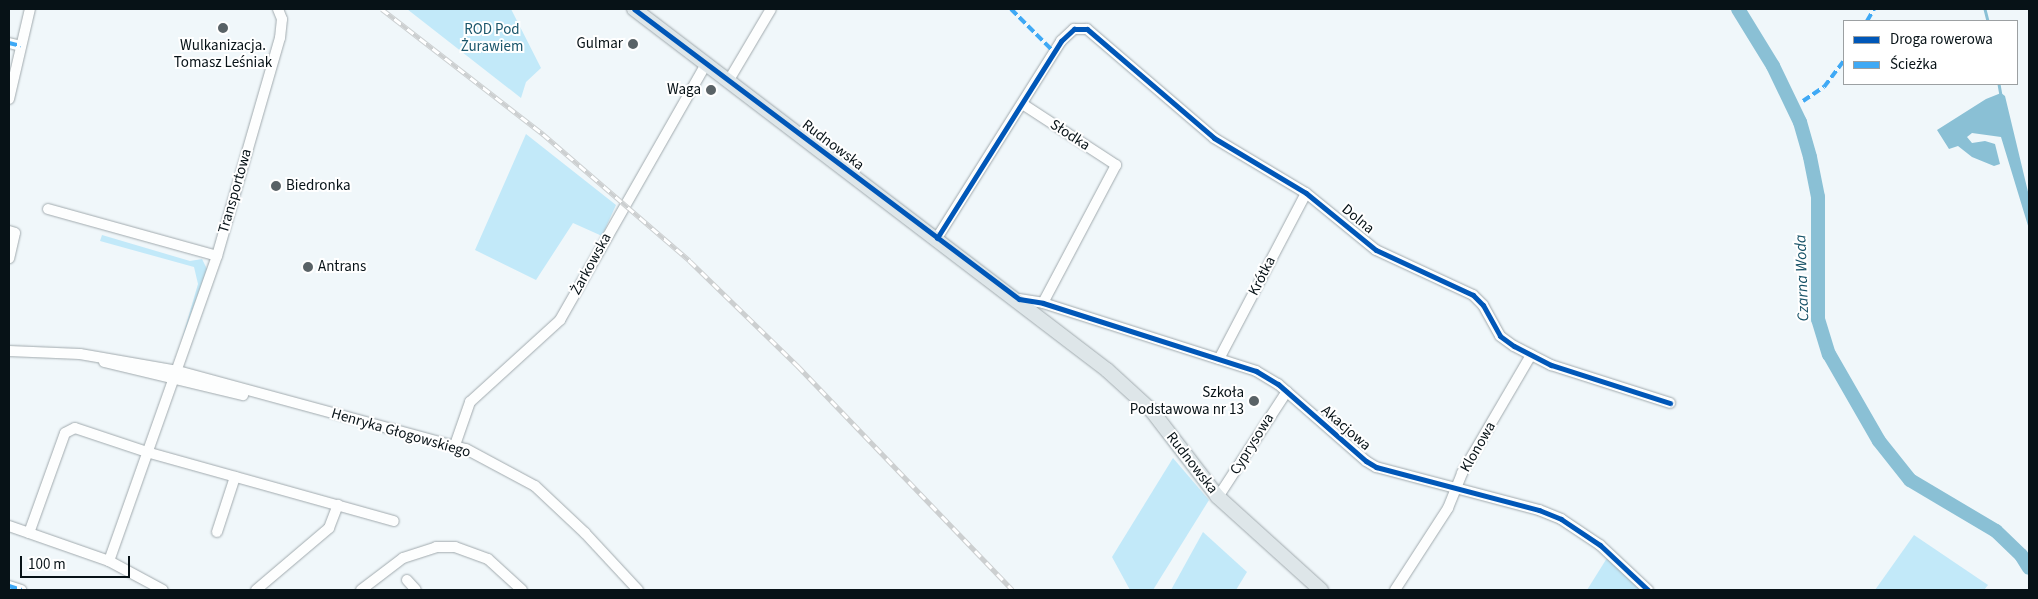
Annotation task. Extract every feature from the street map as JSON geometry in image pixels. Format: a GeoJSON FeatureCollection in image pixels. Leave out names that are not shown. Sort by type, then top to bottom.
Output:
{"type":"FeatureCollection","features":[{"type":"Feature","properties":{"kind":"main road","name":"Rudnowska"},"geometry":{"type":"LineString","coordinates":[[634,9],[1019,299],[1147,405],[1218,497],[1321,590]]}},
{"type":"Feature","properties":{"kind":"street"},"geometry":{"type":"LineString","coordinates":[[9,99],[30,9]]}},
{"type":"Feature","properties":{"kind":"street","name":"Transportowa"},"geometry":{"type":"LineString","coordinates":[[109,561],[177,376],[216,256],[280,38],[282,19],[278,9]]}},
{"type":"Feature","properties":{"kind":"street"},"geometry":{"type":"LineString","coordinates":[[729,80],[771,9]]}},
{"type":"Feature","properties":{"kind":"street","name":"Dolna"},"geometry":{"type":"LineString","coordinates":[[1024,105],[1054,52],[1069,32],[1080,28],[1087,29],[1204,131],[1306,193],[1376,250],[1474,295],[1483,305],[1500,336],[1531,355],[1559,368],[1670,403]]}},
{"type":"Feature","properties":{"kind":"street"},"geometry":{"type":"LineString","coordinates":[[9,43],[21,46]]}},
{"type":"Feature","properties":{"kind":"street","name":"Żarkowska"},"geometry":{"type":"LineString","coordinates":[[455,444],[470,402],[560,320],[706,64]]}},
{"type":"Feature","properties":{"kind":"street"},"geometry":{"type":"LineString","coordinates":[[938,238],[1024,105]]}},
{"type":"Feature","properties":{"kind":"street","name":"Słodka"},"geometry":{"type":"LineString","coordinates":[[1024,105],[1116,165],[1043,303]]}},
{"type":"Feature","properties":{"kind":"street","name":"Krótka"},"geometry":{"type":"LineString","coordinates":[[1219,359],[1306,193]]}},
{"type":"Feature","properties":{"kind":"street"},"geometry":{"type":"LineString","coordinates":[[48,209],[216,256]]}},
{"type":"Feature","properties":{"kind":"street"},"geometry":{"type":"LineString","coordinates":[[9,231],[15,233],[9,258]]}},
{"type":"Feature","properties":{"kind":"street","name":"Akacjowa"},"geometry":{"type":"LineString","coordinates":[[1019,299],[1043,303],[1256,371],[1287,391],[1366,461],[1376,467],[1457,488],[1561,519],[1600,544],[1648,590]]}},
{"type":"Feature","properties":{"kind":"street","name":"Henryka Głogowskiego"},"geometry":{"type":"LineString","coordinates":[[9,350],[80,354],[177,376],[240,395],[263,396],[455,444],[512,471],[535,486],[586,533],[638,590]]}},
{"type":"Feature","properties":{"kind":"street","name":"Klonowa"},"geometry":{"type":"LineString","coordinates":[[1395,590],[1448,508],[1462,473],[1531,355]]}},
{"type":"Feature","properties":{"kind":"street","name":"Cyprysowa"},"geometry":{"type":"LineString","coordinates":[[1218,497],[1287,391]]}},
{"type":"Feature","properties":{"kind":"street"},"geometry":{"type":"LineString","coordinates":[[29,533],[67,430],[80,428],[150,452],[394,521]]}},
{"type":"Feature","properties":{"kind":"street"},"geometry":{"type":"LineString","coordinates":[[217,532],[235,477]]}},
{"type":"Feature","properties":{"kind":"street"},"geometry":{"type":"LineString","coordinates":[[256,590],[329,528],[338,505]]}},
{"type":"Feature","properties":{"kind":"street"},"geometry":{"type":"LineString","coordinates":[[9,526],[109,561],[161,590]]}},
{"type":"Feature","properties":{"kind":"street"},"geometry":{"type":"LineString","coordinates":[[361,590],[403,558],[436,548],[455,548],[488,560],[522,590]]}},
{"type":"Feature","properties":{"kind":"street"},"geometry":{"type":"LineString","coordinates":[[406,580],[416,590]]}},
{"type":"Feature","properties":{"kind":"street"},"geometry":{"type":"LineString","coordinates":[[9,586],[21,590]]}},
{"type":"Feature","properties":{"kind":"green space","name":"ROD Pod Żurawiem"},"geometry":{"type":"Polygon","coordinates":[[[407,9],[511,9],[541,68],[526,82],[521,98],[407,9]]]}},
{"type":"Feature","properties":{"kind":"green space"},"geometry":{"type":"Polygon","coordinates":[[[526,134],[616,205],[602,236],[573,223],[536,280],[475,250],[526,134]]]}},
{"type":"Feature","properties":{"kind":"green space"},"geometry":{"type":"Polygon","coordinates":[[[102,235],[190,261],[202,259],[207,269],[181,342],[198,284],[194,267],[100,241],[102,235]]]}},
{"type":"Feature","properties":{"kind":"green space"},"geometry":{"type":"Polygon","coordinates":[[[1173,458],[1209,500],[1153,590],[1130,590],[1112,557],[1173,458]]]}},
{"type":"Feature","properties":{"kind":"green space"},"geometry":{"type":"Polygon","coordinates":[[[1203,532],[1247,572],[1236,590],[1171,590],[1203,532]]]}},
{"type":"Feature","properties":{"kind":"green space"},"geometry":{"type":"Polygon","coordinates":[[[1914,535],[1988,585],[1984,590],[1875,590],[1914,535]]]}},
{"type":"Feature","properties":{"kind":"green space"},"geometry":{"type":"Polygon","coordinates":[[[1607,558],[1641,590],[1587,590],[1607,558]]]}},
{"type":"Feature","properties":{"kind":"shaded area"},"geometry":{"type":"Polygon","coordinates":[[[2001,93],[2005,96],[2029,196],[2029,229],[2001,137],[1972,133],[1967,137],[1972,143],[1985,141],[1995,144],[2000,164],[1994,166],[1972,157],[1958,146],[1949,149],[1937,130],[1986,99],[2001,93]]]}},
{"type":"Feature","properties":{"kind":"waterway","name":"Czarna Woda"},"geometry":{"type":"LineString","coordinates":[[1738,9],[1773,66],[1800,122],[1810,157],[1818,197],[1818,319],[1829,354],[1879,441],[1910,480],[1996,531],[2021,555],[2029,568]]}},
{"type":"Feature","properties":{"kind":"waterway"},"geometry":{"type":"LineString","coordinates":[[1985,9],[1988,20]]}},
{"type":"Feature","properties":{"kind":"waterway"},"geometry":{"type":"LineString","coordinates":[[1999,85],[2001,95]]}},
{"type":"Feature","properties":{"kind":"railway"},"geometry":{"type":"LineString","coordinates":[[382,9],[543,134],[690,261],[798,366],[1013,590]]}},
{"type":"Feature","properties":{"kind":"marked path"},"geometry":{"type":"LineString","coordinates":[[1011,9],[1054,52]]}},
{"type":"Feature","properties":{"kind":"marked path"},"geometry":{"type":"LineString","coordinates":[[1868,20],[1874,9]]}},
{"type":"Feature","properties":{"kind":"marked path"},"geometry":{"type":"LineString","coordinates":[[9,43],[21,46]]}},
{"type":"Feature","properties":{"kind":"marked path"},"geometry":{"type":"LineString","coordinates":[[1803,101],[1824,87],[1843,61]]}},
{"type":"Feature","properties":{"kind":"marked path"},"geometry":{"type":"LineString","coordinates":[[9,586],[21,590]]}},
{"type":"Feature","properties":{"kind":"cycle path"},"geometry":{"type":"LineString","coordinates":[[634,9],[1019,299],[1043,303],[1256,371],[1278,384],[1366,461],[1376,467],[1539,510],[1561,519],[1600,545],[1648,590]]}},
{"type":"Feature","properties":{"kind":"cycle path"},"geometry":{"type":"LineString","coordinates":[[937,238],[1061,41],[1074,29],[1087,29],[1214,138],[1306,193],[1376,250],[1473,295],[1483,305],[1500,336],[1514,346],[1551,365],[1670,403]]}},
{"type":"Feature","properties":{"kind":"place","name":"Wulkanizacja. Tomasz Leśniak"},"geometry":{"type":"Point","coordinates":[223,28]}},
{"type":"Feature","properties":{"kind":"place","name":"Gulmar"},"geometry":{"type":"Point","coordinates":[633,44]}},
{"type":"Feature","properties":{"kind":"place","name":"Waga"},"geometry":{"type":"Point","coordinates":[711,90]}},
{"type":"Feature","properties":{"kind":"place","name":"Biedronka"},"geometry":{"type":"Point","coordinates":[276,186]}},
{"type":"Feature","properties":{"kind":"place","name":"Antrans"},"geometry":{"type":"Point","coordinates":[308,267]}},
{"type":"Feature","properties":{"kind":"place","name":"Szkoła Podstawowa nr 13"},"geometry":{"type":"Point","coordinates":[1254,401]}}]}
